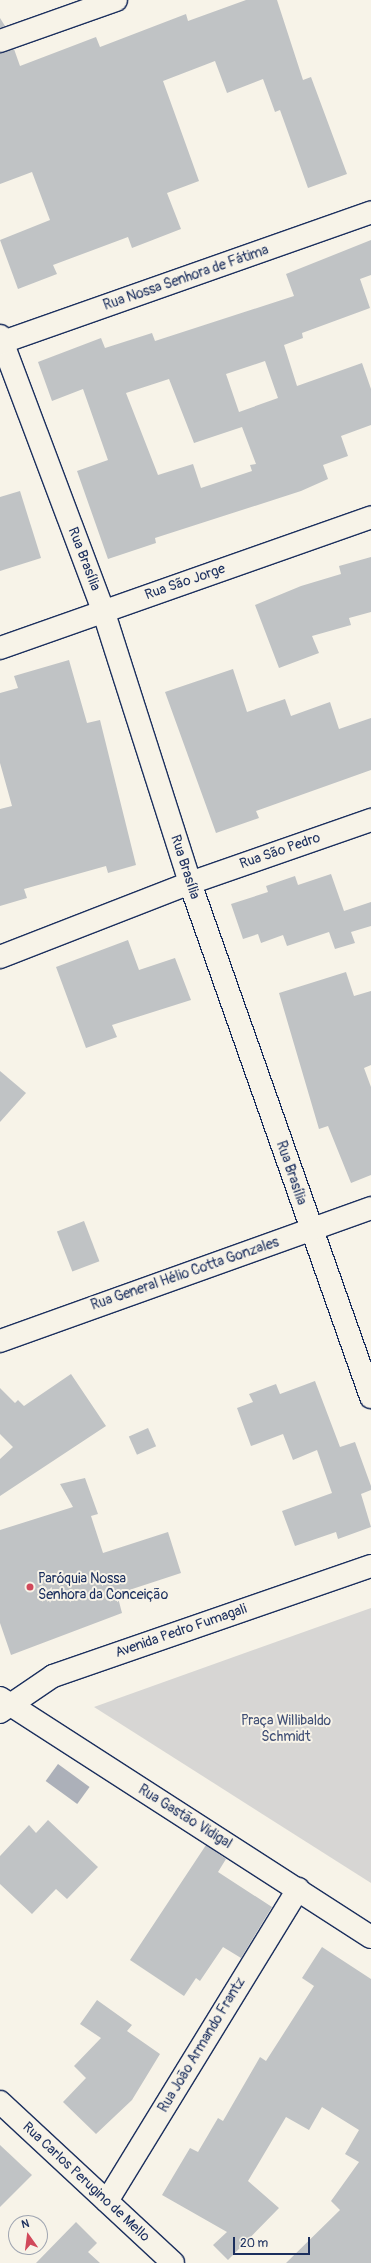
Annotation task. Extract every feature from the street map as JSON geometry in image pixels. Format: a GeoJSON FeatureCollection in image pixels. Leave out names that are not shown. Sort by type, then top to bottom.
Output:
{"type":"FeatureCollection","features":[{"type":"Feature","properties":{"kind":"street"},"geometry":{"type":"LineString","coordinates":[[0,41],[116,0]]}},
{"type":"Feature","properties":{"kind":"street","name":"Rua Nossa Senhora de Fátima"},"geometry":{"type":"LineString","coordinates":[[1,340],[371,212]]}},
{"type":"Feature","properties":{"kind":"street","name":"Rua Brasília"},"geometry":{"type":"LineString","coordinates":[[1,340],[104,610],[190,882],[371,1397]]}},
{"type":"Feature","properties":{"kind":"street","name":"Rua São Jorge"},"geometry":{"type":"LineString","coordinates":[[0,648],[104,610],[371,517]]}},
{"type":"Feature","properties":{"kind":"street","name":"Rua São Pedro"},"geometry":{"type":"LineString","coordinates":[[0,957],[190,882],[371,820]]}},
{"type":"Feature","properties":{"kind":"street","name":"Rua General Hélio Cotta Gonzales"},"geometry":{"type":"LineString","coordinates":[[0,1341],[371,1208]]}},
{"type":"Feature","properties":{"kind":"street","name":"Avenida Pedro Fumagali"},"geometry":{"type":"LineString","coordinates":[[2,1705],[53,1676],[371,1566]]}},
{"type":"Feature","properties":{"kind":"street","name":"Rua Gastão Vidigal"},"geometry":{"type":"LineString","coordinates":[[2,1705],[298,1889],[371,1937]]}},
{"type":"Feature","properties":{"kind":"street","name":"Rua João Armando Frantz"},"geometry":{"type":"LineString","coordinates":[[107,2201],[298,1889]]}},
{"type":"Feature","properties":{"kind":"street","name":"Rua Carlos Perugino de Mello"},"geometry":{"type":"LineString","coordinates":[[0,2102],[173,2263]]}},
{"type":"Feature","properties":{"kind":"green space","name":"Praça Willibaldo Schmidt"},"geometry":{"type":"Polygon","coordinates":[[[371,1608],[371,1883],[94,1707],[371,1608]]]}},
{"type":"Feature","properties":{"kind":"shaded area"},"geometry":{"type":"Polygon","coordinates":[[[58,1764],[90,1787],[77,1804],[46,1781],[58,1764]]]}},
{"type":"Feature","properties":{"kind":"building"},"geometry":{"type":"Polygon","coordinates":[[[246,0],[277,0],[303,80],[311,77],[347,174],[308,188],[280,110],[275,112],[263,79],[227,93],[215,61],[163,81],[199,181],[167,193],[181,229],[132,248],[128,237],[53,265],[57,274],[18,289],[0,240],[50,220],[32,172],[0,184],[0,53],[14,49],[20,66],[96,37],[100,47],[186,14],[188,21],[246,0]]]}},
{"type":"Feature","properties":{"kind":"building"},"geometry":{"type":"Polygon","coordinates":[[[0,18],[5,26],[0,28],[0,18]]]}},
{"type":"Feature","properties":{"kind":"building"},"geometry":{"type":"Polygon","coordinates":[[[371,240],[371,275],[360,279],[370,308],[302,333],[303,338],[284,345],[297,386],[362,363],[371,389],[371,425],[341,436],[348,456],[323,465],[328,479],[301,491],[155,538],[156,543],[108,559],[77,471],[108,460],[83,389],[52,401],[38,362],[101,338],[105,348],[152,333],[155,341],[294,296],[286,274],[371,240]],[[265,361],[226,374],[239,412],[278,398],[265,361]],[[169,379],[126,393],[158,475],[193,464],[201,488],[252,471],[250,465],[256,464],[242,427],[194,443],[169,379]]]}},
{"type":"Feature","properties":{"kind":"building"},"geometry":{"type":"Polygon","coordinates":[[[20,491],[41,558],[0,571],[0,497],[20,491]]]}},
{"type":"Feature","properties":{"kind":"building"},"geometry":{"type":"Polygon","coordinates":[[[371,557],[371,612],[349,618],[351,625],[312,636],[319,653],[279,668],[255,605],[301,586],[341,574],[339,566],[371,557]]]}},
{"type":"Feature","properties":{"kind":"building"},"geometry":{"type":"Polygon","coordinates":[[[69,660],[87,723],[100,720],[136,865],[108,873],[106,866],[24,889],[27,898],[0,906],[0,809],[12,806],[0,763],[0,693],[18,688],[14,676],[69,660]]]}},
{"type":"Feature","properties":{"kind":"building"},"geometry":{"type":"Polygon","coordinates":[[[233,669],[247,712],[285,699],[291,716],[330,702],[339,729],[371,718],[371,770],[256,811],[259,818],[216,833],[165,692],[233,669]]]}},
{"type":"Feature","properties":{"kind":"building"},"geometry":{"type":"Polygon","coordinates":[[[331,874],[344,911],[371,902],[371,926],[351,932],[355,943],[335,949],[329,932],[287,946],[283,935],[261,943],[258,934],[243,939],[231,904],[268,892],[266,886],[295,876],[298,885],[331,874]]]}},
{"type":"Feature","properties":{"kind":"building"},"geometry":{"type":"Polygon","coordinates":[[[128,940],[139,970],[175,958],[191,1000],[112,1025],[117,1037],[86,1048],[56,967],[128,940]]]}},
{"type":"Feature","properties":{"kind":"building"},"geometry":{"type":"Polygon","coordinates":[[[346,972],[354,996],[371,991],[371,1065],[364,1068],[371,1087],[371,1175],[351,1183],[328,1126],[319,1129],[279,993],[346,972]]]}},
{"type":"Feature","properties":{"kind":"building"},"geometry":{"type":"Polygon","coordinates":[[[0,1071],[26,1093],[0,1122],[0,1071]]]}},
{"type":"Feature","properties":{"kind":"building"},"geometry":{"type":"Polygon","coordinates":[[[84,1221],[99,1261],[72,1272],[57,1231],[84,1221]]]}},
{"type":"Feature","properties":{"kind":"building"},"geometry":{"type":"Polygon","coordinates":[[[71,1374],[106,1426],[0,1496],[0,1459],[13,1447],[0,1434],[0,1388],[15,1403],[18,1400],[24,1406],[71,1374]]]}},
{"type":"Feature","properties":{"kind":"building"},"geometry":{"type":"Polygon","coordinates":[[[315,1381],[340,1447],[355,1442],[371,1486],[371,1490],[361,1494],[371,1527],[338,1539],[336,1532],[295,1546],[282,1511],[332,1493],[317,1450],[293,1460],[283,1434],[251,1446],[237,1408],[253,1402],[249,1394],[276,1384],[280,1394],[315,1381]]]}},
{"type":"Feature","properties":{"kind":"building"},"geometry":{"type":"Polygon","coordinates":[[[148,1428],[156,1446],[137,1455],[129,1437],[148,1428]]]}},
{"type":"Feature","properties":{"kind":"building"},"geometry":{"type":"Polygon","coordinates":[[[85,1478],[98,1514],[91,1516],[103,1553],[168,1532],[181,1573],[117,1594],[122,1613],[11,1655],[0,1623],[0,1530],[73,1507],[60,1484],[85,1478]]]}},
{"type":"Feature","properties":{"kind":"building"},"geometry":{"type":"Polygon","coordinates":[[[48,1820],[98,1867],[67,1899],[56,1889],[32,1914],[0,1884],[0,1856],[29,1825],[36,1833],[48,1820]]]}},
{"type":"Feature","properties":{"kind":"building"},"geometry":{"type":"Polygon","coordinates":[[[206,1845],[226,1859],[218,1872],[272,1907],[241,1958],[223,1947],[200,1981],[196,1978],[184,1996],[130,1960],[206,1845]]]}},
{"type":"Feature","properties":{"kind":"building"},"geometry":{"type":"Polygon","coordinates":[[[322,1947],[371,1979],[371,2263],[286,2263],[340,2210],[331,2201],[359,2162],[345,2154],[359,2130],[322,2107],[309,2130],[286,2117],[248,2181],[279,2208],[228,2260],[213,2245],[227,2232],[162,2195],[190,2148],[198,2152],[218,2118],[223,2121],[260,2057],[266,2061],[314,1986],[302,1978],[322,1947]]]}},
{"type":"Feature","properties":{"kind":"building"},"geometry":{"type":"Polygon","coordinates":[[[97,2000],[132,2025],[127,2031],[160,2054],[132,2100],[96,2134],[63,2102],[86,2078],[74,2066],[101,2038],[80,2024],[97,2000]]]}},
{"type":"Feature","properties":{"kind":"building"},"geometry":{"type":"Polygon","coordinates":[[[0,2145],[32,2175],[0,2207],[0,2145]]]}},
{"type":"Feature","properties":{"kind":"building"},"geometry":{"type":"Polygon","coordinates":[[[76,2222],[97,2243],[88,2252],[100,2263],[36,2263],[44,2255],[48,2255],[48,2251],[76,2222]]]}},
{"type":"Feature","properties":{"kind":"place","name":"Paróquia Nossa Senhora da Conceição"},"geometry":{"type":"Point","coordinates":[30,1587]}}]}
